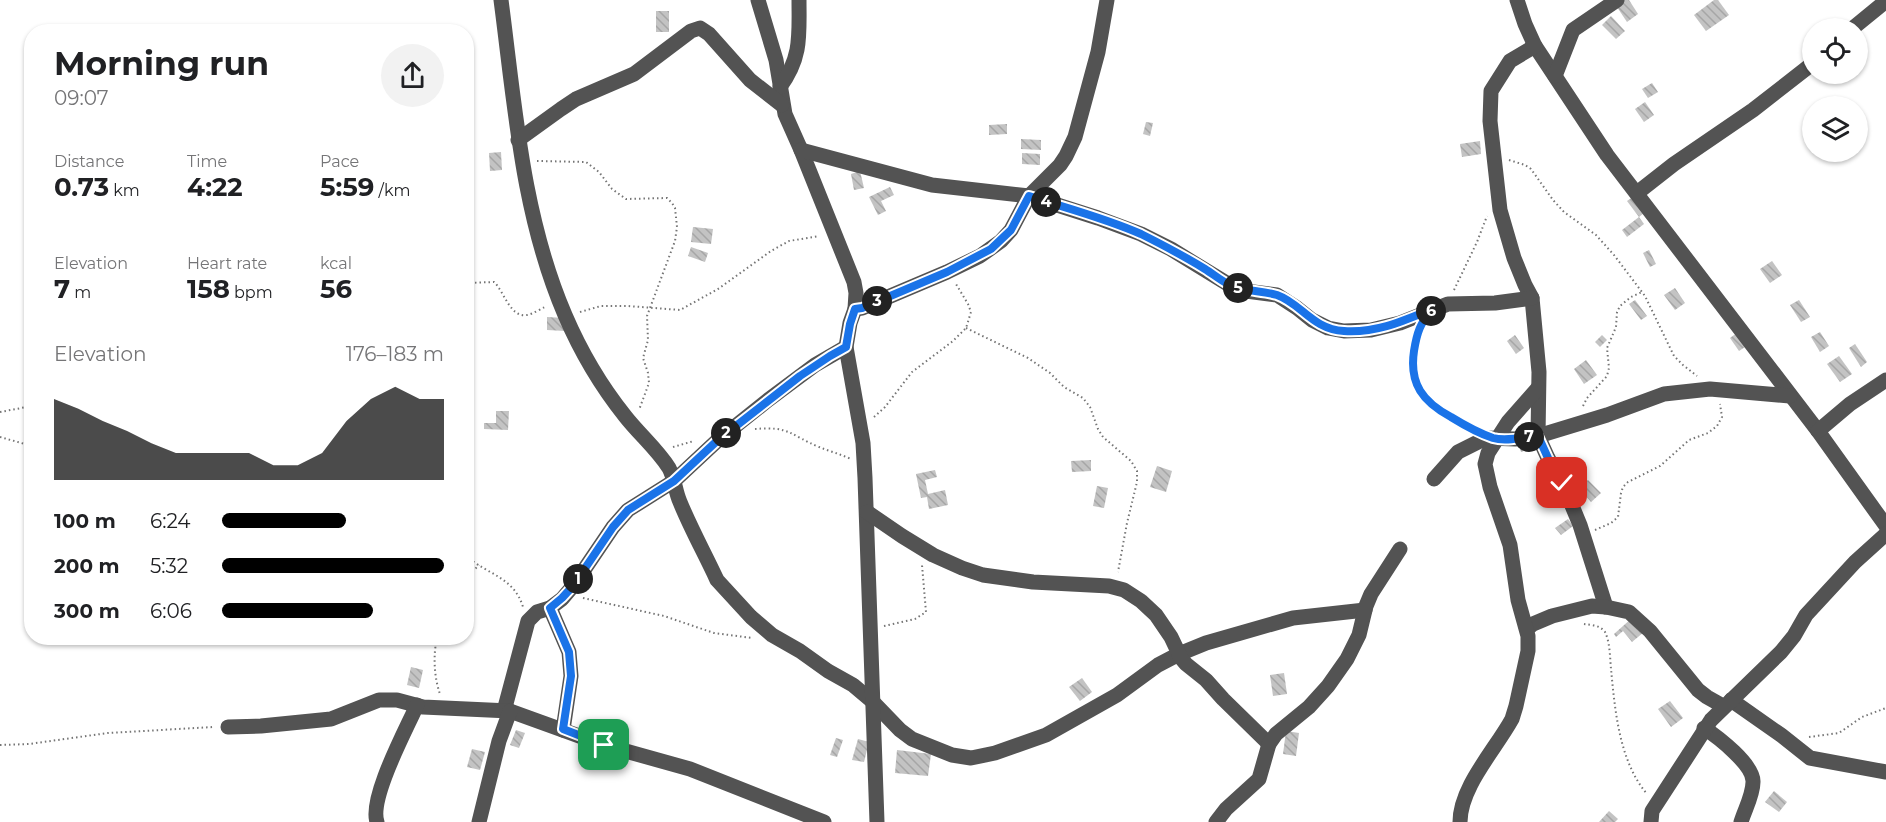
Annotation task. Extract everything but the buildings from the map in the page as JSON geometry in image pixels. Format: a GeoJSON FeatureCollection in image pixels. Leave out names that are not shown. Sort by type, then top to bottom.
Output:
{"type":"FeatureCollection","features":[{"type":"Feature","properties":{"kind":"street"},"geometry":{"type":"LineString","coordinates":[[501,0],[522,163],[537,231],[559,301],[585,357],[624,414],[667,465],[682,509],[717,580],[751,617],[779,640],[853,685],[912,739],[952,756],[971,758],[995,753],[1046,735],[1106,702],[1158,665],[1206,643],[1293,618],[1365,610]]}},
{"type":"Feature","properties":{"kind":"street"},"geometry":{"type":"LineString","coordinates":[[758,0],[776,60],[782,105],[854,282],[856,293],[855,309],[846,347],[864,466],[872,701],[880,821]]}},
{"type":"Feature","properties":{"kind":"street"},"geometry":{"type":"LineString","coordinates":[[780,87],[789,74],[798,52],[799,0]]}},
{"type":"Feature","properties":{"kind":"street"},"geometry":{"type":"LineString","coordinates":[[855,309],[947,272],[980,256],[1011,230],[1029,196],[1063,160],[1075,138],[1098,52],[1107,0]]}},
{"type":"Feature","properties":{"kind":"street"},"geometry":{"type":"LineString","coordinates":[[1517,0],[1535,46],[1607,155],[1818,430],[1886,526]]}},
{"type":"Feature","properties":{"kind":"street"},"geometry":{"type":"LineString","coordinates":[[1555,76],[1573,30],[1617,0]]}},
{"type":"Feature","properties":{"kind":"street"},"geometry":{"type":"LineString","coordinates":[[1865,18],[1886,1]]}},
{"type":"Feature","properties":{"kind":"street"},"geometry":{"type":"LineString","coordinates":[[519,140],[576,99],[634,74],[685,34],[700,28],[709,34],[750,80],[782,105]]}},
{"type":"Feature","properties":{"kind":"street"},"geometry":{"type":"LineString","coordinates":[[1535,46],[1510,61],[1491,91],[1490,121],[1498,196],[1514,258],[1532,298],[1538,352],[1538,436],[1568,496],[1606,607]]}},
{"type":"Feature","properties":{"kind":"street"},"geometry":{"type":"LineString","coordinates":[[1637,193],[1802,72]]}},
{"type":"Feature","properties":{"kind":"street"},"geometry":{"type":"LineString","coordinates":[[801,150],[932,185],[1029,196],[1098,218],[1141,234],[1187,258],[1228,284],[1246,291],[1276,295],[1285,299],[1312,320],[1328,328],[1344,331],[1371,330],[1400,323],[1438,307],[1465,302],[1495,303],[1532,298]]}},
{"type":"Feature","properties":{"kind":"street"},"geometry":{"type":"LineString","coordinates":[[479,822],[528,621],[537,612],[550,608],[566,595],[613,527],[628,510],[674,481],[718,440],[768,400],[815,365],[846,347]]}},
{"type":"Feature","properties":{"kind":"street"},"geometry":{"type":"LineString","coordinates":[[1818,430],[1850,404],[1886,380]]}},
{"type":"Feature","properties":{"kind":"street"},"geometry":{"type":"LineString","coordinates":[[1460,822],[1460,811],[1466,793],[1503,736],[1516,706],[1528,651],[1527,629],[1518,600],[1510,545],[1485,469],[1488,453],[1496,438],[1515,412],[1538,388]]}},
{"type":"Feature","properties":{"kind":"street"},"geometry":{"type":"LineString","coordinates":[[1434,479],[1458,452],[1480,441],[1538,436],[1584,423],[1664,394],[1713,389],[1790,396]]}},
{"type":"Feature","properties":{"kind":"street"},"geometry":{"type":"LineString","coordinates":[[867,512],[920,547],[962,568],[1001,579],[1117,587],[1141,601],[1156,615],[1186,664],[1206,680],[1222,699],[1269,744]]}},
{"type":"Feature","properties":{"kind":"street"},"geometry":{"type":"LineString","coordinates":[[1652,822],[1652,811],[1704,728],[1781,652],[1794,636],[1806,615],[1855,562],[1886,534]]}},
{"type":"Feature","properties":{"kind":"street"},"geometry":{"type":"LineString","coordinates":[[1216,822],[1226,809],[1259,779],[1269,744],[1276,734],[1309,706],[1328,686],[1347,659],[1359,635],[1365,610],[1376,584],[1400,549]]}},
{"type":"Feature","properties":{"kind":"street"},"geometry":{"type":"LineString","coordinates":[[1527,629],[1552,616],[1592,606],[1629,612],[1650,631],[1698,690],[1707,697],[1727,703],[1781,735],[1810,758],[1886,771]]}},
{"type":"Feature","properties":{"kind":"street"},"geometry":{"type":"LineString","coordinates":[[550,608],[569,652],[571,676],[563,729]]}},
{"type":"Feature","properties":{"kind":"street"},"geometry":{"type":"LineString","coordinates":[[228,727],[331,719],[379,700],[397,700],[444,709],[507,711],[604,745],[690,769],[824,822]]}},
{"type":"Feature","properties":{"kind":"street"},"geometry":{"type":"LineString","coordinates":[[377,822],[379,799],[386,774],[417,705]]}},
{"type":"Feature","properties":{"kind":"street"},"geometry":{"type":"LineString","coordinates":[[1704,728],[1717,736],[1753,774],[1754,783],[1741,822]]}},
{"type":"Feature","properties":{"kind":"path"},"geometry":{"type":"LineString","coordinates":[[1495,156],[1531,169],[1564,212],[1596,235],[1614,255],[1642,292],[1674,356],[1713,389],[1722,412],[1717,426],[1708,433],[1689,440],[1660,466],[1628,482],[1621,493],[1617,519],[1583,535]]}},
{"type":"Feature","properties":{"kind":"path"},"geometry":{"type":"LineString","coordinates":[[522,163],[544,160],[586,162],[612,189],[626,199],[661,197],[667,198],[672,203],[676,227],[675,241],[647,316],[648,340],[643,353],[649,383],[639,408],[636,429]]}},
{"type":"Feature","properties":{"kind":"path"},"geometry":{"type":"LineString","coordinates":[[1496,438],[1432,406],[1416,384],[1412,365],[1419,327],[1457,286],[1493,201],[1498,196]]}},
{"type":"Feature","properties":{"kind":"path"},"geometry":{"type":"LineString","coordinates":[[566,317],[601,306],[680,310],[718,289],[763,256],[789,241],[809,236],[834,235]]}},
{"type":"Feature","properties":{"kind":"path"},"geometry":{"type":"LineString","coordinates":[[859,427],[875,417],[885,407],[912,372],[953,341],[966,328],[971,312],[947,272]]}},
{"type":"Feature","properties":{"kind":"path"},"geometry":{"type":"LineString","coordinates":[[474,283],[494,282],[514,311],[526,316],[559,301]]}},
{"type":"Feature","properties":{"kind":"path"},"geometry":{"type":"LineString","coordinates":[[1584,423],[1583,405],[1607,376],[1609,368],[1607,348],[1616,327],[1617,312],[1620,306],[1631,297],[1642,292]]}},
{"type":"Feature","properties":{"kind":"path"},"geometry":{"type":"LineString","coordinates":[[966,328],[1028,358],[1050,373],[1064,387],[1083,398],[1090,406],[1103,437],[1121,452],[1137,471],[1137,482],[1118,564],[1117,587]]}},
{"type":"Feature","properties":{"kind":"path"},"geometry":{"type":"LineString","coordinates":[[0,412],[24,408]]}},
{"type":"Feature","properties":{"kind":"path"},"geometry":{"type":"LineString","coordinates":[[750,430],[779,428],[790,431],[819,447],[864,466]]}},
{"type":"Feature","properties":{"kind":"path"},"geometry":{"type":"LineString","coordinates":[[0,436],[24,444]]}},
{"type":"Feature","properties":{"kind":"path"},"geometry":{"type":"LineString","coordinates":[[656,453],[701,440]]}},
{"type":"Feature","properties":{"kind":"path"},"geometry":{"type":"LineString","coordinates":[[870,632],[893,623],[915,619],[926,612],[920,547]]}},
{"type":"Feature","properties":{"kind":"path"},"geometry":{"type":"LineString","coordinates":[[474,562],[510,585],[520,596],[528,621]]}},
{"type":"Feature","properties":{"kind":"path"},"geometry":{"type":"LineString","coordinates":[[474,570],[479,565]]}},
{"type":"Feature","properties":{"kind":"path"},"geometry":{"type":"LineString","coordinates":[[566,595],[664,616],[714,633],[779,640]]}},
{"type":"Feature","properties":{"kind":"path"},"geometry":{"type":"LineString","coordinates":[[1580,623],[1600,628],[1605,633],[1623,747],[1641,787],[1656,805]]}},
{"type":"Feature","properties":{"kind":"path"},"geometry":{"type":"LineString","coordinates":[[435,645],[436,677],[444,709]]}},
{"type":"Feature","properties":{"kind":"path"},"geometry":{"type":"LineString","coordinates":[[1794,746],[1810,737],[1839,733],[1862,717],[1886,708]]}},
{"type":"Feature","properties":{"kind":"path"},"geometry":{"type":"LineString","coordinates":[[0,745],[29,744],[108,733],[228,727]]}},
{"type":"Feature","properties":{"kind":"route"},"geometry":{"type":"LineString","coordinates":[[604,745],[563,729],[571,676],[569,652],[550,608],[573,586],[613,527],[628,510],[674,481],[718,440],[768,400],[800,376],[846,347],[855,309],[902,292],[991,249],[1011,230],[1029,196],[1141,234],[1187,258],[1228,284],[1246,291],[1276,295],[1285,299],[1312,320],[1328,328],[1344,331],[1371,330],[1400,323],[1432,309],[1419,327],[1412,365],[1416,384],[1424,396],[1441,412],[1494,438],[1515,439],[1538,436],[1562,483]]}}]}
